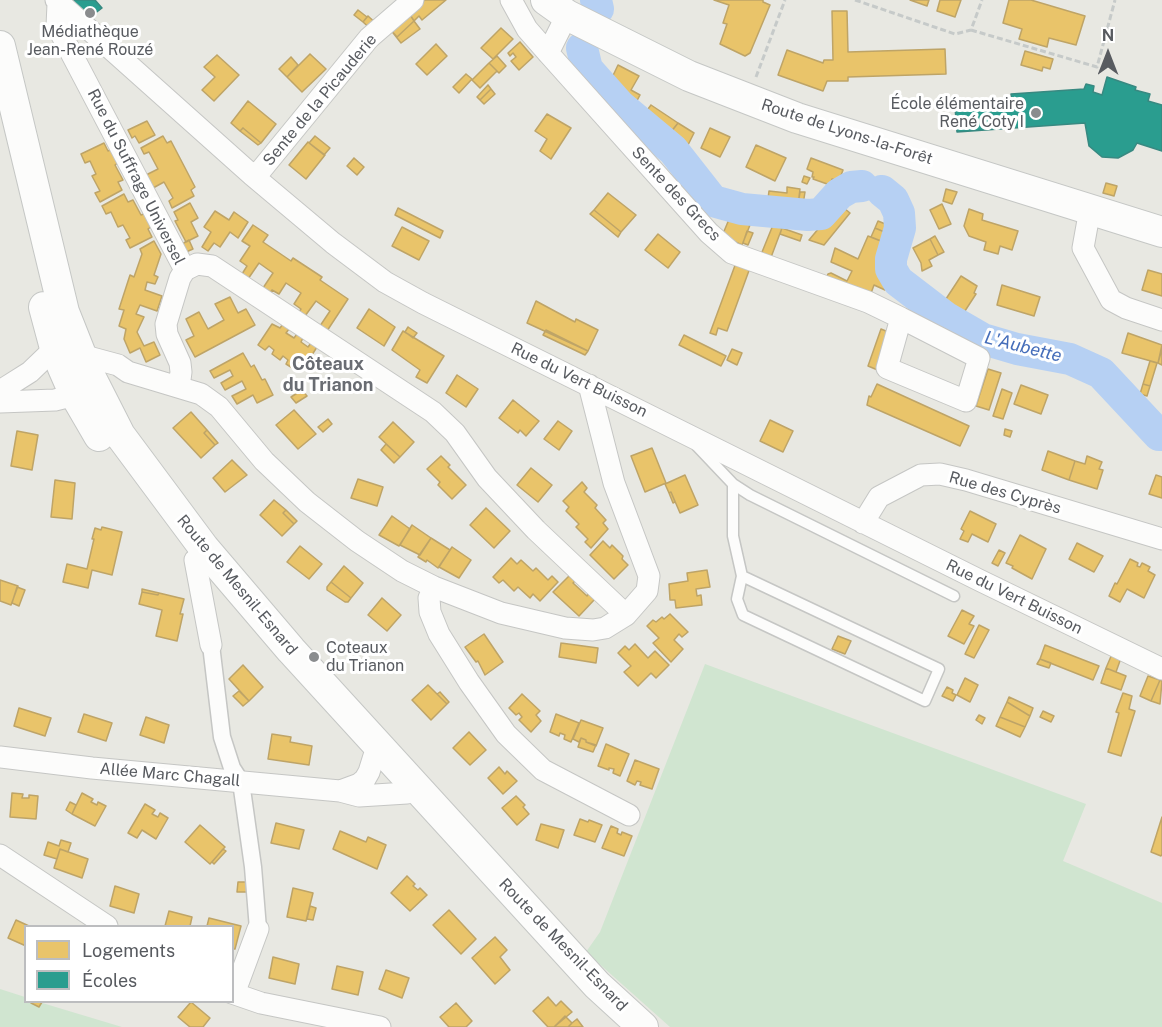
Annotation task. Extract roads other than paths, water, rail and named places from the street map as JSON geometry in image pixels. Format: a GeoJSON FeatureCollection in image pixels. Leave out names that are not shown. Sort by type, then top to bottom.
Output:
{"type":"FeatureCollection","features":[{"type":"Feature","properties":{"kind":"main road","name":"Route de Lyons-la-Forêt"},"geometry":{"type":"LineString","coordinates":[[556,7],[689,76],[797,118],[1162,232]]}},
{"type":"Feature","properties":{"kind":"main road","name":"Route de Mesnil-Esnard"},"geometry":{"type":"LineString","coordinates":[[0,46],[55,283],[67,351]]}},
{"type":"Feature","properties":{"kind":"main road","name":"Route de Mesnil-Esnard"},"geometry":{"type":"LineString","coordinates":[[0,107],[45,314],[67,351],[83,388],[92,426],[114,458],[195,560],[589,991],[629,1027]]}},
{"type":"Feature","properties":{"kind":"main road","name":"Route de Mesnil-Esnard"},"geometry":{"type":"LineString","coordinates":[[83,388],[204,548],[304,664],[597,985],[643,1027]]}},
{"type":"Feature","properties":{"kind":"street","name":"Sente de la Picauderie"},"geometry":{"type":"LineString","coordinates":[[252,175],[261,170],[369,38],[413,0]]}},
{"type":"Feature","properties":{"kind":"street","name":"Sente des Grecs"},"geometry":{"type":"LineString","coordinates":[[511,0],[527,29],[709,233],[732,254],[868,302],[901,318],[979,358],[966,401],[887,368],[901,318]]}},
{"type":"Feature","properties":{"kind":"street","name":"Rue du Vert Buisson"},"geometry":{"type":"LineString","coordinates":[[57,2],[252,175],[333,243],[386,282],[423,303],[863,523],[1162,669]]}},
{"type":"Feature","properties":{"kind":"street","name":"Rue du Suffrage Universel"},"geometry":{"type":"LineString","coordinates":[[57,2],[57,26],[184,270],[166,324],[167,334],[180,363],[179,387]]}},
{"type":"Feature","properties":{"kind":"street"},"geometry":{"type":"LineString","coordinates":[[548,53],[556,7]]}},
{"type":"Feature","properties":{"kind":"street"},"geometry":{"type":"LineString","coordinates":[[1090,209],[1083,248],[1111,300],[1126,308],[1162,320]]}},
{"type":"Feature","properties":{"kind":"street"},"geometry":{"type":"LineString","coordinates":[[184,270],[197,264],[212,266],[434,412],[454,433],[487,478],[536,530],[626,615]]}},
{"type":"Feature","properties":{"kind":"street"},"geometry":{"type":"LineString","coordinates":[[0,391],[67,351],[118,365],[128,372],[201,394],[213,402],[264,461],[307,502],[376,555],[434,587],[501,613],[533,622],[574,629],[605,628],[626,615],[645,595],[649,576],[614,483],[589,385]]}},
{"type":"Feature","properties":{"kind":"street"},"geometry":{"type":"LineString","coordinates":[[0,402],[68,398],[83,388],[128,372]]}},
{"type":"Feature","properties":{"kind":"street","name":"Rue des Cyprès"},"geometry":{"type":"LineString","coordinates":[[863,523],[879,497],[921,476],[940,474],[1162,539]]}},
{"type":"Feature","properties":{"kind":"street"},"geometry":{"type":"LineString","coordinates":[[195,560],[211,645],[222,736],[232,768],[241,782],[253,867],[258,929],[234,989]]}},
{"type":"Feature","properties":{"kind":"street"},"geometry":{"type":"LineString","coordinates":[[434,587],[429,598],[430,612],[439,634],[506,735],[543,770],[629,815]]}},
{"type":"Feature","properties":{"kind":"street"},"geometry":{"type":"LineString","coordinates":[[340,790],[359,784],[365,779],[374,756]]}},
{"type":"Feature","properties":{"kind":"street","name":"Allée Marc Chagall"},"geometry":{"type":"LineString","coordinates":[[0,757],[92,768],[340,790],[359,796],[407,793]]}},
{"type":"Feature","properties":{"kind":"street"},"geometry":{"type":"LineString","coordinates":[[0,855],[105,925]]}},
{"type":"Feature","properties":{"kind":"street"},"geometry":{"type":"LineString","coordinates":[[234,993],[261,1004],[380,1027]]}},
{"type":"Feature","properties":{"kind":"lane"},"geometry":{"type":"LineString","coordinates":[[682,431],[733,484],[750,495],[954,596]]}},
{"type":"Feature","properties":{"kind":"lane"},"geometry":{"type":"LineString","coordinates":[[733,484],[733,536],[742,576],[737,599],[743,615],[925,701],[939,669],[742,576]]}},
{"type":"Feature","properties":{"kind":"waterway","name":"L'Aubette"},"geometry":{"type":"LineString","coordinates":[[596,0],[598,9]]}},
{"type":"Feature","properties":{"kind":"waterway","name":"L'Aubette"},"geometry":{"type":"LineString","coordinates":[[582,48],[587,69],[619,105],[673,150],[713,201],[742,209],[808,215],[821,214],[839,194],[851,187],[862,186]]}},
{"type":"Feature","properties":{"kind":"waterway","name":"L'Aubette"},"geometry":{"type":"LineString","coordinates":[[882,191],[893,200],[899,213],[900,228],[891,259],[891,269],[898,281],[945,317],[983,339],[1017,349],[1070,359],[1101,373],[1159,435],[1162,435]]}},
{"type":"Feature","properties":{"kind":"place","name":"Médiathèque Jean-René Rouzé"},"geometry":{"type":"Point","coordinates":[90,13]}},
{"type":"Feature","properties":{"kind":"place","name":"École élémentaire René Coty I"},"geometry":{"type":"Point","coordinates":[1036,113]}},
{"type":"Feature","properties":{"kind":"place","name":"Coteaux du Trianon"},"geometry":{"type":"Point","coordinates":[314,657]}},
{"type":"Feature","properties":{"kind":"district","name":"Côteaux du Trianon"},"geometry":{"type":"Point","coordinates":[328,374]}}]}
